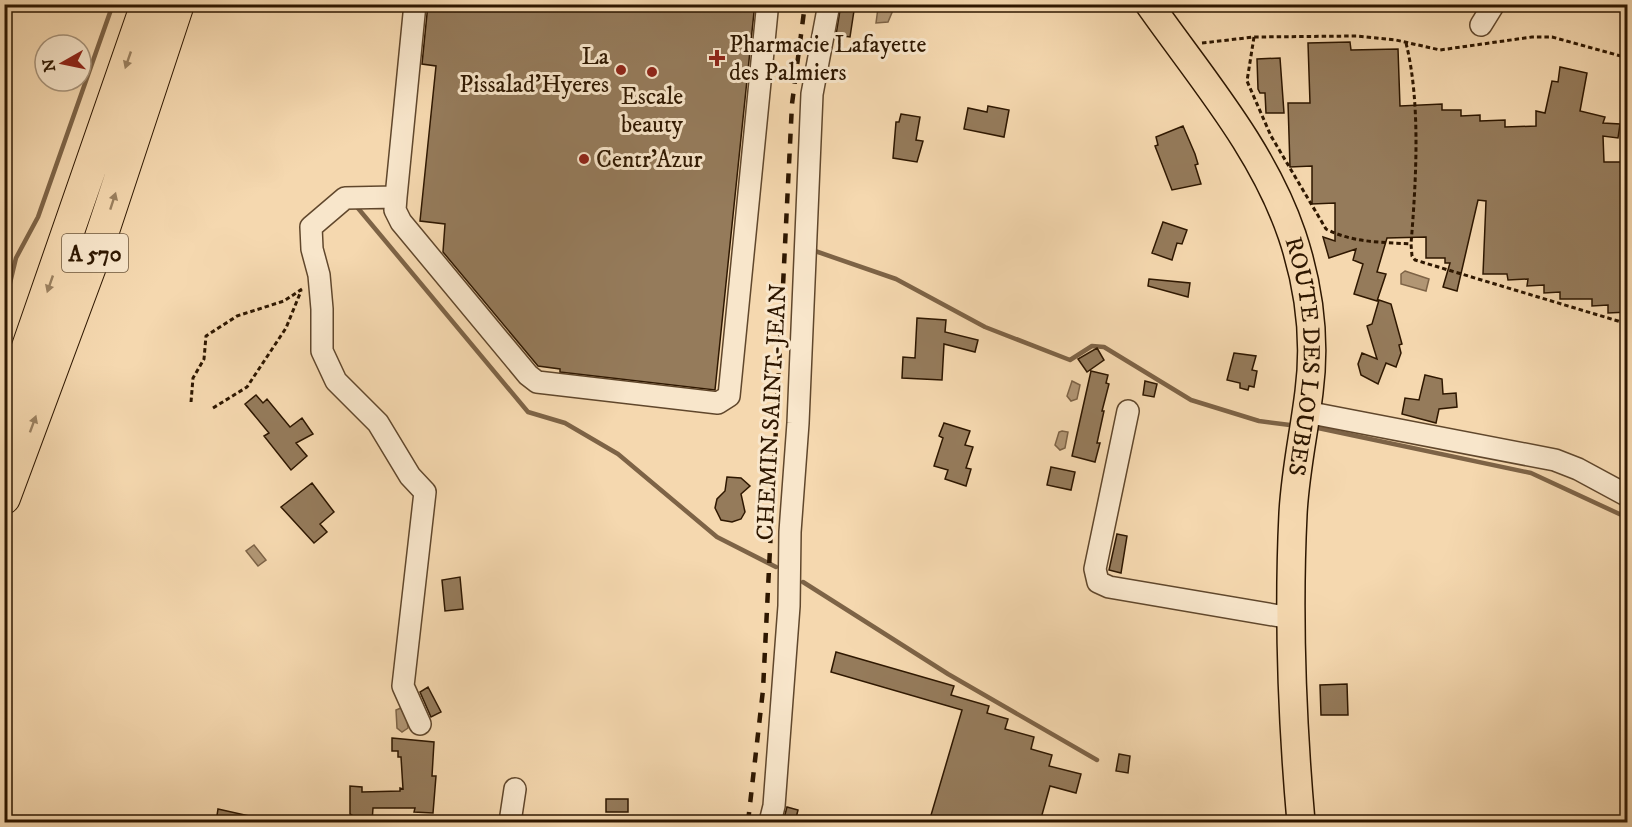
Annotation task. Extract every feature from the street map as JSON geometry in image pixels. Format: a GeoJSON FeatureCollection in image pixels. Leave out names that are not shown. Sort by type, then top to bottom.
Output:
{"type":"FeatureCollection","features":[{"type":"Feature","properties":{"kind":"highway","name":"A 570"},"geometry":{"type":"LineString","coordinates":[[4,416],[147,4]]}},
{"type":"Feature","properties":{"kind":"highway","name":"A 570"},"geometry":{"type":"LineString","coordinates":[[4,498],[101,237],[178,4]]}},
{"type":"Feature","properties":{"kind":"main road","name":"ROUTE DES LOUBES"},"geometry":{"type":"LineString","coordinates":[[1149,4],[1231,116],[1260,166],[1292,234],[1310,308],[1312,353],[1293,513],[1291,618],[1292,721],[1301,822]]}},
{"type":"Feature","properties":{"kind":"street"},"geometry":{"type":"LineString","coordinates":[[415,4],[395,210],[401,222],[528,375],[537,382],[718,403],[729,396],[767,11],[765,4]]}},
{"type":"Feature","properties":{"kind":"street","name":"CHEMIN SAINT-JEAN"},"geometry":{"type":"LineString","coordinates":[[770,822],[774,806],[789,606],[790,532],[798,423],[812,94],[829,4]]}},
{"type":"Feature","properties":{"kind":"street"},"geometry":{"type":"LineString","coordinates":[[1482,25],[1494,4]]}},
{"type":"Feature","properties":{"kind":"street"},"geometry":{"type":"LineString","coordinates":[[396,197],[345,198],[311,227],[312,249],[319,276],[322,351],[336,381],[378,423],[410,476],[425,492],[403,686],[420,724]]}},
{"type":"Feature","properties":{"kind":"street"},"geometry":{"type":"LineString","coordinates":[[1128,411],[1095,569],[1098,582],[1109,587],[1291,618]]}},
{"type":"Feature","properties":{"kind":"street"},"geometry":{"type":"LineString","coordinates":[[1306,412],[1555,460],[1599,479],[1628,496]]}},
{"type":"Feature","properties":{"kind":"street"},"geometry":{"type":"LineString","coordinates":[[510,822],[515,789]]}},
{"type":"Feature","properties":{"kind":"path"},"geometry":{"type":"LineString","coordinates":[[1180,47],[1254,37],[1357,36],[1405,42],[1440,50],[1532,37],[1552,37],[1628,58]]}},
{"type":"Feature","properties":{"kind":"path"},"geometry":{"type":"LineString","coordinates":[[1254,37],[1247,81],[1271,136],[1326,229],[1341,237],[1364,242],[1411,244]]}},
{"type":"Feature","properties":{"kind":"path"},"geometry":{"type":"LineString","coordinates":[[1405,42],[1412,65],[1416,182],[1411,244],[1412,256],[1415,260],[1628,324]]}},
{"type":"Feature","properties":{"kind":"path"},"geometry":{"type":"LineString","coordinates":[[213,408],[247,387],[286,328],[306,280],[319,276]]}},
{"type":"Feature","properties":{"kind":"path"},"geometry":{"type":"LineString","coordinates":[[191,402],[193,378],[204,359],[206,336],[237,316],[284,300],[302,289]]}},
{"type":"Feature","properties":{"kind":"shaded area"},"geometry":{"type":"Polygon","coordinates":[[[878,8],[893,10],[888,22],[876,23],[878,8]]]}},
{"type":"Feature","properties":{"kind":"shaded area"},"geometry":{"type":"Polygon","coordinates":[[[1405,271],[1429,279],[1426,291],[1401,284],[1401,274],[1405,271]]]}},
{"type":"Feature","properties":{"kind":"shaded area"},"geometry":{"type":"Polygon","coordinates":[[[1072,381],[1080,385],[1077,399],[1071,401],[1067,396],[1072,381]]]}},
{"type":"Feature","properties":{"kind":"shaded area"},"geometry":{"type":"Polygon","coordinates":[[[1059,432],[1068,432],[1065,448],[1060,450],[1055,445],[1059,432]]]}},
{"type":"Feature","properties":{"kind":"shaded area"},"geometry":{"type":"Polygon","coordinates":[[[254,545],[266,560],[258,566],[246,551],[254,545]]]}},
{"type":"Feature","properties":{"kind":"shaded area"},"geometry":{"type":"Polygon","coordinates":[[[401,708],[406,713],[408,728],[402,732],[397,728],[396,710],[401,708]]]}},
{"type":"Feature","properties":{"kind":"building","name":"Centr'Azur"},"geometry":{"type":"Polygon","coordinates":[[[428,4],[753,4],[715,390],[560,372],[560,369],[538,366],[443,252],[445,224],[420,221],[436,66],[422,64],[428,4]]]}},
{"type":"Feature","properties":{"kind":"building"},"geometry":{"type":"Polygon","coordinates":[[[841,4],[855,4],[850,37],[836,35],[841,4]]]}},
{"type":"Feature","properties":{"kind":"building"},"geometry":{"type":"Polygon","coordinates":[[[1350,42],[1351,50],[1398,49],[1400,106],[1442,104],[1442,110],[1461,110],[1461,116],[1480,115],[1480,121],[1505,120],[1505,127],[1536,126],[1536,111],[1545,113],[1552,81],[1558,82],[1560,67],[1587,73],[1580,111],[1605,117],[1603,123],[1620,124],[1618,138],[1603,136],[1604,162],[1628,162],[1628,312],[1608,313],[1608,305],[1592,306],[1592,299],[1560,299],[1560,292],[1544,293],[1544,285],[1527,286],[1528,279],[1508,280],[1507,274],[1483,274],[1486,201],[1478,200],[1457,291],[1443,287],[1450,263],[1445,263],[1445,258],[1426,258],[1426,237],[1387,238],[1377,272],[1386,274],[1377,301],[1354,294],[1363,264],[1353,260],[1356,249],[1329,258],[1323,237],[1335,241],[1335,203],[1312,204],[1312,166],[1290,167],[1288,103],[1310,103],[1308,43],[1350,42]]]}},
{"type":"Feature","properties":{"kind":"building"},"geometry":{"type":"Polygon","coordinates":[[[1280,58],[1284,113],[1266,113],[1265,93],[1260,93],[1258,89],[1257,59],[1280,58]]]}},
{"type":"Feature","properties":{"kind":"building"},"geometry":{"type":"Polygon","coordinates":[[[988,106],[1009,110],[1004,137],[964,129],[968,108],[987,112],[988,106]]]}},
{"type":"Feature","properties":{"kind":"building"},"geometry":{"type":"Polygon","coordinates":[[[901,114],[920,117],[916,140],[923,141],[917,162],[893,158],[896,122],[899,122],[901,114]]]}},
{"type":"Feature","properties":{"kind":"building"},"geometry":{"type":"Polygon","coordinates":[[[1183,126],[1195,154],[1198,164],[1195,165],[1201,184],[1172,190],[1155,146],[1158,145],[1156,137],[1183,126]]]}},
{"type":"Feature","properties":{"kind":"building"},"geometry":{"type":"Polygon","coordinates":[[[1163,222],[1187,230],[1182,244],[1177,243],[1172,260],[1152,253],[1163,222]]]}},
{"type":"Feature","properties":{"kind":"building"},"geometry":{"type":"Polygon","coordinates":[[[1149,279],[1190,283],[1188,297],[1148,286],[1149,279]]]}},
{"type":"Feature","properties":{"kind":"building"},"geometry":{"type":"Polygon","coordinates":[[[1379,300],[1391,304],[1402,344],[1399,345],[1401,353],[1396,367],[1386,363],[1378,384],[1361,375],[1358,364],[1362,353],[1377,359],[1367,326],[1372,324],[1379,300]]]}},
{"type":"Feature","properties":{"kind":"building"},"geometry":{"type":"Polygon","coordinates":[[[917,318],[946,320],[945,332],[978,340],[975,352],[944,344],[942,380],[902,378],[903,357],[915,358],[917,318]]]}},
{"type":"Feature","properties":{"kind":"building"},"geometry":{"type":"Polygon","coordinates":[[[1097,348],[1104,360],[1087,372],[1078,359],[1097,348]]]}},
{"type":"Feature","properties":{"kind":"building"},"geometry":{"type":"Polygon","coordinates":[[[1234,353],[1256,356],[1252,370],[1257,371],[1254,387],[1249,386],[1248,390],[1240,388],[1240,383],[1227,380],[1234,353]]]}},
{"type":"Feature","properties":{"kind":"building"},"geometry":{"type":"Polygon","coordinates":[[[1091,371],[1108,375],[1106,383],[1109,384],[1102,411],[1104,411],[1097,443],[1100,443],[1095,462],[1072,456],[1091,371]]]}},
{"type":"Feature","properties":{"kind":"building"},"geometry":{"type":"Polygon","coordinates":[[[1425,375],[1442,379],[1443,394],[1456,393],[1457,407],[1439,409],[1436,423],[1402,414],[1405,398],[1419,400],[1425,375]]]}},
{"type":"Feature","properties":{"kind":"building"},"geometry":{"type":"Polygon","coordinates":[[[1145,381],[1157,384],[1154,397],[1143,395],[1145,381]]]}},
{"type":"Feature","properties":{"kind":"building"},"geometry":{"type":"Polygon","coordinates":[[[256,395],[263,403],[267,399],[290,427],[302,418],[313,434],[296,443],[307,456],[291,470],[264,436],[269,433],[245,404],[256,395]]]}},
{"type":"Feature","properties":{"kind":"building"},"geometry":{"type":"Polygon","coordinates":[[[944,423],[970,431],[965,445],[973,447],[966,468],[971,469],[966,486],[945,479],[948,470],[934,466],[943,438],[939,436],[944,423]]]}},
{"type":"Feature","properties":{"kind":"building"},"geometry":{"type":"Polygon","coordinates":[[[1051,467],[1075,472],[1071,490],[1047,485],[1051,467]]]}},
{"type":"Feature","properties":{"kind":"building"},"geometry":{"type":"Polygon","coordinates":[[[727,477],[741,478],[750,486],[741,494],[745,512],[741,519],[732,522],[721,520],[715,508],[717,499],[725,491],[727,477]]]}},
{"type":"Feature","properties":{"kind":"building"},"geometry":{"type":"Polygon","coordinates":[[[312,483],[334,512],[320,524],[327,532],[314,543],[281,507],[312,483]]]}},
{"type":"Feature","properties":{"kind":"building"},"geometry":{"type":"Polygon","coordinates":[[[1117,534],[1127,536],[1121,573],[1109,570],[1117,534]]]}},
{"type":"Feature","properties":{"kind":"building"},"geometry":{"type":"Polygon","coordinates":[[[460,577],[463,609],[445,611],[442,580],[460,577]]]}},
{"type":"Feature","properties":{"kind":"building"},"geometry":{"type":"Polygon","coordinates":[[[836,652],[954,686],[951,695],[989,706],[987,713],[1008,719],[1005,729],[1034,737],[1031,749],[1052,755],[1049,766],[1081,774],[1076,793],[1050,786],[1040,822],[929,822],[962,710],[831,672],[836,652]]]}},
{"type":"Feature","properties":{"kind":"building"},"geometry":{"type":"Polygon","coordinates":[[[1347,684],[1348,715],[1321,715],[1320,685],[1347,684]]]}},
{"type":"Feature","properties":{"kind":"building"},"geometry":{"type":"Polygon","coordinates":[[[428,687],[441,712],[431,717],[420,692],[428,687]]]}},
{"type":"Feature","properties":{"kind":"building"},"geometry":{"type":"Polygon","coordinates":[[[392,738],[434,742],[432,776],[436,776],[433,813],[414,812],[415,808],[373,808],[372,822],[361,821],[350,814],[350,786],[362,787],[362,792],[403,789],[401,757],[398,757],[398,751],[392,751],[392,738]]]}},
{"type":"Feature","properties":{"kind":"building"},"geometry":{"type":"Polygon","coordinates":[[[1119,754],[1130,756],[1128,773],[1116,771],[1119,754]]]}},
{"type":"Feature","properties":{"kind":"building"},"geometry":{"type":"Polygon","coordinates":[[[606,799],[628,799],[628,812],[606,812],[606,799]]]}},
{"type":"Feature","properties":{"kind":"building"},"geometry":{"type":"Polygon","coordinates":[[[787,807],[798,810],[795,822],[783,822],[787,807]]]}},
{"type":"Feature","properties":{"kind":"building"},"geometry":{"type":"Polygon","coordinates":[[[218,809],[254,817],[253,822],[216,822],[218,809]]]}},
{"type":"Feature","properties":{"kind":"waterway"},"geometry":{"type":"LineString","coordinates":[[4,308],[16,258],[38,217],[113,4]]}},
{"type":"Feature","properties":{"kind":"waterway"},"geometry":{"type":"LineString","coordinates":[[357,207],[528,412],[565,423],[618,454],[717,537],[776,567]]}},
{"type":"Feature","properties":{"kind":"waterway"},"geometry":{"type":"LineString","coordinates":[[815,251],[896,279],[985,327],[1070,360],[1092,346],[1104,347],[1191,400],[1259,421],[1290,425]]}},
{"type":"Feature","properties":{"kind":"waterway"},"geometry":{"type":"LineString","coordinates":[[1318,428],[1531,473],[1628,518]]}},
{"type":"Feature","properties":{"kind":"waterway"},"geometry":{"type":"LineString","coordinates":[[803,582],[948,674],[1097,760]]}},
{"type":"Feature","properties":{"kind":"railway"},"geometry":{"type":"LineString","coordinates":[[748,822],[763,690],[792,104],[805,4]]}},
{"type":"Feature","properties":{"kind":"place","name":"Pharmacie Lafayette des Palmiers"},"geometry":{"type":"Point","coordinates":[717,58]}},
{"type":"Feature","properties":{"kind":"place","name":"La Pissalad'Hyeres"},"geometry":{"type":"Point","coordinates":[621,70]}},
{"type":"Feature","properties":{"kind":"place","name":"Escale beauty"},"geometry":{"type":"Point","coordinates":[652,72]}},
{"type":"Feature","properties":{"kind":"place","name":"Centr'Azur"},"geometry":{"type":"Point","coordinates":[584,159]}}]}
